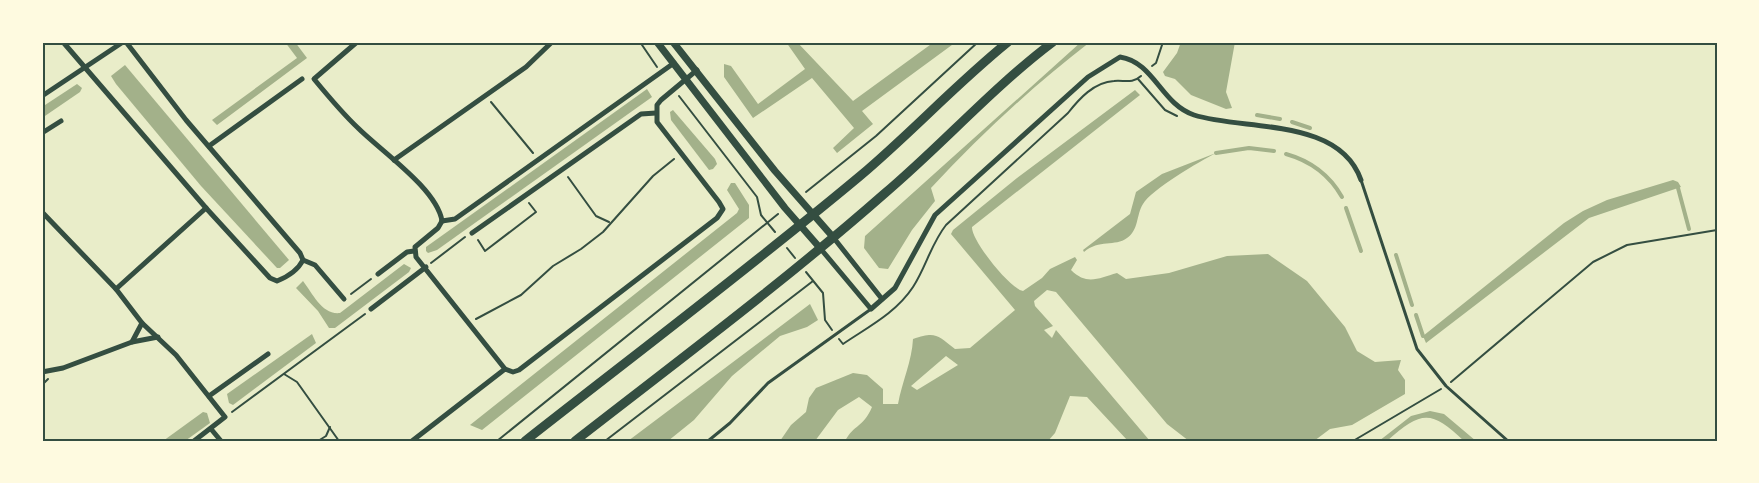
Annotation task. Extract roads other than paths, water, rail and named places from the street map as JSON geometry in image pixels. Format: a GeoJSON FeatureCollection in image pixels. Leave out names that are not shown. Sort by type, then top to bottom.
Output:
{"type":"FeatureCollection","features":[{"type":"Feature","properties":{"kind":"main road"},"geometry":{"type":"LineString","coordinates":[[525,441],[782,241],[893,147],[961,81],[1008,42]]}},
{"type":"Feature","properties":{"kind":"main road"},"geometry":{"type":"LineString","coordinates":[[575,441],[800,264],[886,193],[1015,70],[1053,42]]}},
{"type":"Feature","properties":{"kind":"street"},"geometry":{"type":"LineString","coordinates":[[63,42],[206,208],[270,278],[277,281],[284,278],[300,266],[303,260]]}},
{"type":"Feature","properties":{"kind":"street"},"geometry":{"type":"LineString","coordinates":[[42,96],[124,42],[265,210],[303,260],[315,265],[344,299]]}},
{"type":"Feature","properties":{"kind":"street"},"geometry":{"type":"LineString","coordinates":[[357,42],[314,79],[346,117],[394,160],[437,207],[442,221],[438,228],[415,247],[414,251]]}},
{"type":"Feature","properties":{"kind":"street"},"geometry":{"type":"LineString","coordinates":[[394,160],[526,67],[552,42]]}},
{"type":"Feature","properties":{"kind":"street"},"geometry":{"type":"LineString","coordinates":[[657,42],[785,208],[871,309],[895,288],[935,216],[1088,77],[1120,57],[1131,59],[1147,72],[1175,104],[1190,114],[1213,120],[1286,129],[1307,134],[1330,144],[1351,159],[1361,180]]}},
{"type":"Feature","properties":{"kind":"street"},"geometry":{"type":"LineString","coordinates":[[673,42],[882,299]]}},
{"type":"Feature","properties":{"kind":"street"},"geometry":{"type":"LineString","coordinates":[[442,221],[454,219],[674,63]]}},
{"type":"Feature","properties":{"kind":"street"},"geometry":{"type":"LineString","coordinates":[[412,441],[505,369],[519,370],[717,218],[723,209],[719,202],[657,122],[656,113],[661,100],[697,70]]}},
{"type":"Feature","properties":{"kind":"street"},"geometry":{"type":"LineString","coordinates":[[209,146],[302,79]]}},
{"type":"Feature","properties":{"kind":"street"},"geometry":{"type":"LineString","coordinates":[[472,233],[641,114],[656,113]]}},
{"type":"Feature","properties":{"kind":"street"},"geometry":{"type":"LineString","coordinates":[[42,133],[61,121]]}},
{"type":"Feature","properties":{"kind":"street"},"geometry":{"type":"LineString","coordinates":[[116,289],[206,208]]}},
{"type":"Feature","properties":{"kind":"street"},"geometry":{"type":"LineString","coordinates":[[42,212],[116,289],[142,323],[192,374],[225,417],[194,441]]}},
{"type":"Feature","properties":{"kind":"street"},"geometry":{"type":"LineString","coordinates":[[414,251],[505,369]]}},
{"type":"Feature","properties":{"kind":"street"},"geometry":{"type":"LineString","coordinates":[[378,274],[406,252],[414,251]]}},
{"type":"Feature","properties":{"kind":"street"},"geometry":{"type":"LineString","coordinates":[[372,309],[426,267]]}},
{"type":"Feature","properties":{"kind":"street"},"geometry":{"type":"LineString","coordinates":[[132,342],[142,323]]}},
{"type":"Feature","properties":{"kind":"street"},"geometry":{"type":"LineString","coordinates":[[42,372],[63,368],[132,342],[158,337]]}},
{"type":"Feature","properties":{"kind":"street"},"geometry":{"type":"LineString","coordinates":[[209,396],[268,354]]}},
{"type":"Feature","properties":{"kind":"street"},"geometry":{"type":"LineString","coordinates":[[212,429],[221,441]]}},
{"type":"Feature","properties":{"kind":"lane"},"geometry":{"type":"LineString","coordinates":[[1361,180],[1417,350],[1446,386],[1508,441]]}},
{"type":"Feature","properties":{"kind":"lane"},"geometry":{"type":"LineString","coordinates":[[708,441],[730,423],[768,383],[834,333],[871,309]]}},
{"type":"Feature","properties":{"kind":"waterway"},"geometry":{"type":"LineString","coordinates":[[1257,115],[1280,119]]}},
{"type":"Feature","properties":{"kind":"waterway"},"geometry":{"type":"LineString","coordinates":[[1292,122],[1310,128]]}},
{"type":"Feature","properties":{"kind":"waterway"},"geometry":{"type":"LineString","coordinates":[[1216,153],[1249,148],[1274,151]]}},
{"type":"Feature","properties":{"kind":"waterway"},"geometry":{"type":"LineString","coordinates":[[1286,154],[1303,160],[1319,170],[1342,197]]}},
{"type":"Feature","properties":{"kind":"waterway"},"geometry":{"type":"LineString","coordinates":[[1678,188],[1689,229]]}},
{"type":"Feature","properties":{"kind":"waterway"},"geometry":{"type":"LineString","coordinates":[[1346,208],[1361,251]]}},
{"type":"Feature","properties":{"kind":"waterway"},"geometry":{"type":"LineString","coordinates":[[1396,255],[1412,305]]}},
{"type":"Feature","properties":{"kind":"waterway"},"geometry":{"type":"LineString","coordinates":[[1416,315],[1423,336]]}}]}
